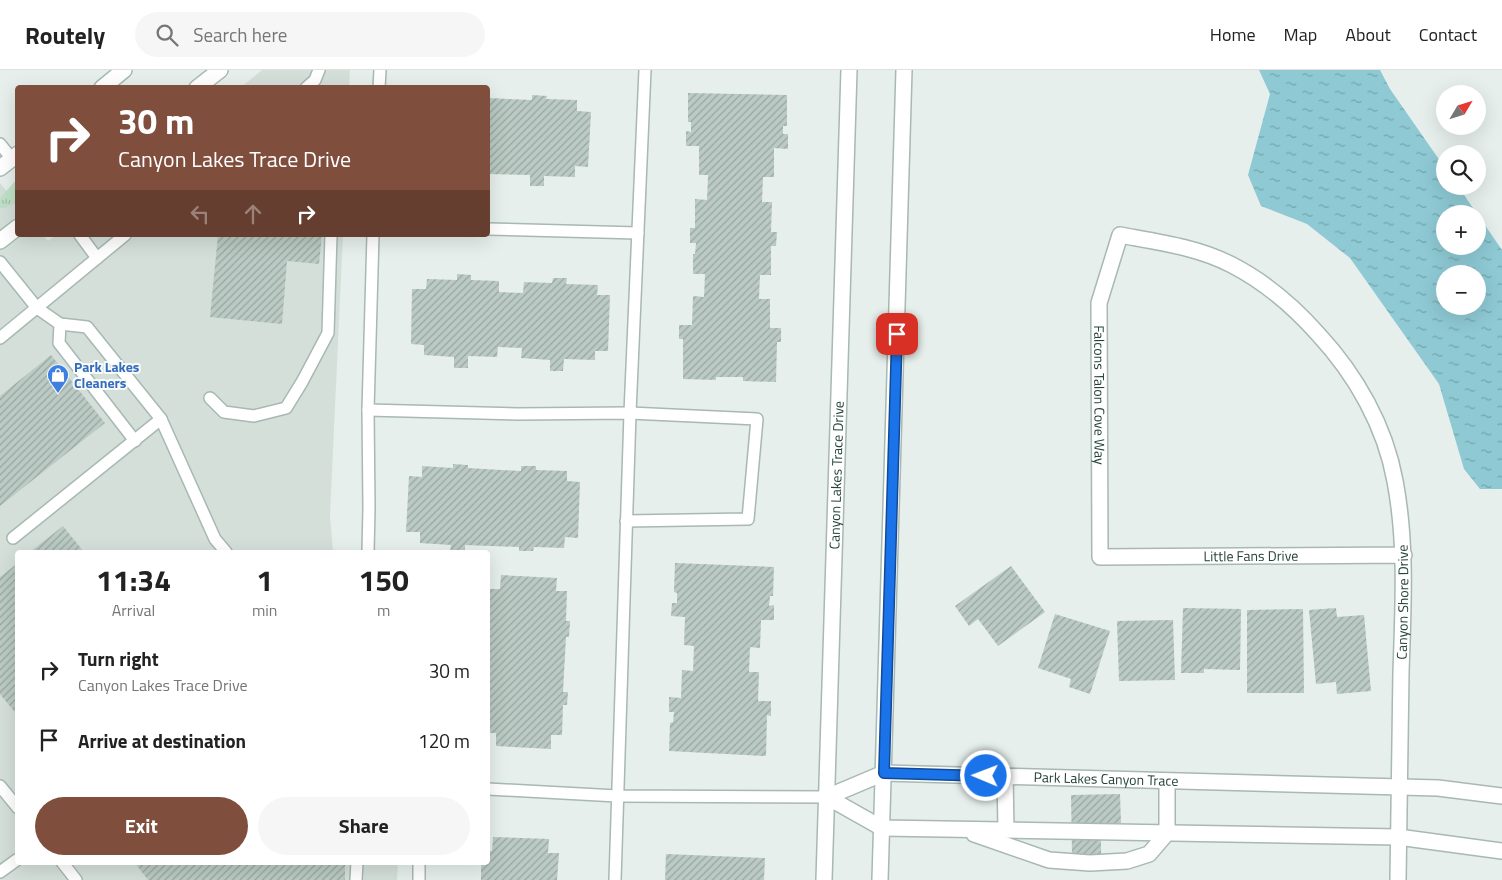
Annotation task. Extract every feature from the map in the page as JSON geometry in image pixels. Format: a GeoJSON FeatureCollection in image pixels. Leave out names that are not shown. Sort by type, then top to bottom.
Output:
{"type":"FeatureCollection","features":[{"type":"Feature","properties":{"kind":"street"},"geometry":{"type":"LineString","coordinates":[[106,85],[124,70]]}},
{"type":"Feature","properties":{"kind":"street"},"geometry":{"type":"LineString","coordinates":[[201,85],[220,70]]}},
{"type":"Feature","properties":{"kind":"street","name":"Canyon Lakes Trace Drive"},"geometry":{"type":"LineString","coordinates":[[824,880],[849,70]]}},
{"type":"Feature","properties":{"kind":"street"},"geometry":{"type":"LineString","coordinates":[[880,880],[904,70]]}},
{"type":"Feature","properties":{"kind":"street"},"geometry":{"type":"LineString","coordinates":[[0,241],[15,230]]}},
{"type":"Feature","properties":{"kind":"street","name":"Canyon Shore Drive"},"geometry":{"type":"LineString","coordinates":[[1120,235],[1191,249],[1232,264],[1269,288],[1304,318],[1336,353],[1362,392],[1383,436],[1395,481],[1404,555],[1398,880]]}},
{"type":"Feature","properties":{"kind":"street","name":"Falcons Talon Cove Way"},"geometry":{"type":"LineString","coordinates":[[1100,557],[1099,303],[1120,235]]}},
{"type":"Feature","properties":{"kind":"street","name":"Little Fans Drive"},"geometry":{"type":"LineString","coordinates":[[1100,557],[1404,555]]}},
{"type":"Feature","properties":{"kind":"street","name":"Park Lakes Canyon Trace"},"geometry":{"type":"LineString","coordinates":[[827,797],[884,773],[1438,788],[1502,796]]}},
{"type":"Feature","properties":{"kind":"street"},"geometry":{"type":"LineString","coordinates":[[1005,776],[1006,830]]}},
{"type":"Feature","properties":{"kind":"street"},"geometry":{"type":"LineString","coordinates":[[961,829],[1049,860],[1090,863],[1127,861],[1149,854],[1167,833],[1167,781]]}},
{"type":"Feature","properties":{"kind":"street"},"geometry":{"type":"LineString","coordinates":[[827,797],[882,828],[1398,838],[1502,851]]}},
{"type":"Feature","properties":{"kind":"lane"},"geometry":{"type":"LineString","coordinates":[[379,85],[380,70]]}},
{"type":"Feature","properties":{"kind":"lane"},"geometry":{"type":"LineString","coordinates":[[615,880],[626,521],[645,70]]}},
{"type":"Feature","properties":{"kind":"lane"},"geometry":{"type":"LineString","coordinates":[[0,144],[10,160]]}},
{"type":"Feature","properties":{"kind":"lane"},"geometry":{"type":"LineString","coordinates":[[490,229],[638,233]]}},
{"type":"Feature","properties":{"kind":"lane"},"geometry":{"type":"LineString","coordinates":[[81,237],[97,258]]}},
{"type":"Feature","properties":{"kind":"lane"},"geometry":{"type":"LineString","coordinates":[[0,338],[123,237]]}},
{"type":"Feature","properties":{"kind":"lane"},"geometry":{"type":"LineString","coordinates":[[210,398],[224,412],[254,416],[286,408],[328,333],[331,237]]}},
{"type":"Feature","properties":{"kind":"lane"},"geometry":{"type":"LineString","coordinates":[[368,550],[368,410],[373,237]]}},
{"type":"Feature","properties":{"kind":"lane"},"geometry":{"type":"LineString","coordinates":[[0,262],[37,308],[60,324],[87,327],[161,420],[215,539],[224,550]]}},
{"type":"Feature","properties":{"kind":"lane"},"geometry":{"type":"LineString","coordinates":[[60,324],[59,343],[135,441]]}},
{"type":"Feature","properties":{"kind":"lane"},"geometry":{"type":"LineString","coordinates":[[368,410],[518,414],[630,414],[757,420],[748,519],[626,521]]}},
{"type":"Feature","properties":{"kind":"lane"},"geometry":{"type":"LineString","coordinates":[[13,538],[161,420]]}},
{"type":"Feature","properties":{"kind":"lane"},"geometry":{"type":"LineString","coordinates":[[0,786],[15,804]]}},
{"type":"Feature","properties":{"kind":"lane"},"geometry":{"type":"LineString","coordinates":[[490,790],[617,796],[827,797]]}},
{"type":"Feature","properties":{"kind":"lane"},"geometry":{"type":"LineString","coordinates":[[0,872],[15,860]]}},
{"type":"Feature","properties":{"kind":"lane"},"geometry":{"type":"LineString","coordinates":[[64,865],[76,880]]}},
{"type":"Feature","properties":{"kind":"lane"},"geometry":{"type":"LineString","coordinates":[[356,880],[357,865]]}},
{"type":"Feature","properties":{"kind":"lane"},"geometry":{"type":"LineString","coordinates":[[418,880],[419,865]]}},
{"type":"Feature","properties":{"kind":"shaded area"},"geometry":{"type":"Polygon","coordinates":[[[262,70],[350,70],[349,85],[244,85],[262,70]]]}},
{"type":"Feature","properties":{"kind":"shaded area"},"geometry":{"type":"Polygon","coordinates":[[[0,183],[15,202],[15,237],[45,237],[48,241],[53,237],[343,237],[330,515],[333,550],[15,550],[15,865],[398,865],[397,880],[0,880],[0,183]]]}},
{"type":"Feature","properties":{"kind":"green space"},"geometry":{"type":"Polygon","coordinates":[[[15,181],[15,203],[5,208],[0,208],[0,198],[15,181]]]}},
{"type":"Feature","properties":{"kind":"water"},"geometry":{"type":"Polygon","coordinates":[[[1259,70],[1380,70],[1390,89],[1436,155],[1436,195],[1464,195],[1471,205],[1436,205],[1436,255],[1486,255],[1486,227],[1502,250],[1502,489],[1480,489],[1464,469],[1439,384],[1350,258],[1307,224],[1261,206],[1248,175],[1270,94],[1259,70]]]}},
{"type":"Feature","properties":{"kind":"building"},"geometry":{"type":"Polygon","coordinates":[[[688,93],[787,95],[787,126],[783,126],[783,134],[788,134],[788,149],[774,148],[774,177],[763,177],[762,202],[772,202],[771,232],[777,232],[776,246],[771,246],[771,275],[760,275],[759,299],[770,299],[770,328],[781,328],[781,342],[777,342],[776,382],[743,381],[743,377],[716,377],[716,380],[683,379],[683,339],[679,339],[679,325],[692,325],[693,296],[704,297],[705,274],[693,274],[693,254],[695,254],[696,243],[690,243],[690,228],[695,228],[695,199],[707,200],[708,175],[699,175],[699,146],[686,146],[686,131],[691,132],[691,122],[688,122],[688,93]]]}},
{"type":"Feature","properties":{"kind":"building"},"geometry":{"type":"Polygon","coordinates":[[[532,95],[547,96],[546,99],[577,100],[577,111],[591,112],[588,167],[575,166],[575,177],[544,176],[544,186],[530,186],[530,175],[490,174],[490,98],[532,100],[532,95]]]}},
{"type":"Feature","properties":{"kind":"building"},"geometry":{"type":"Polygon","coordinates":[[[218,237],[322,237],[319,264],[287,261],[282,324],[210,317],[218,237]]]}},
{"type":"Feature","properties":{"kind":"building"},"geometry":{"type":"Polygon","coordinates":[[[457,274],[471,275],[471,280],[499,281],[499,292],[523,293],[524,282],[552,283],[553,278],[567,278],[566,284],[598,285],[597,295],[610,295],[608,351],[595,351],[595,360],[564,359],[563,371],[550,371],[550,360],[521,358],[522,348],[498,347],[497,357],[468,356],[468,368],[454,368],[454,357],[424,355],[424,345],[411,344],[412,289],[426,289],[427,279],[457,280],[457,274]]]}},
{"type":"Feature","properties":{"kind":"building"},"geometry":{"type":"Polygon","coordinates":[[[51,355],[105,423],[0,506],[0,396],[51,355]]]}},
{"type":"Feature","properties":{"kind":"building"},"geometry":{"type":"Polygon","coordinates":[[[453,464],[468,465],[468,468],[521,471],[521,466],[536,466],[536,470],[567,471],[567,481],[580,482],[578,538],[565,537],[564,548],[534,547],[533,551],[519,551],[519,547],[465,545],[465,550],[450,550],[451,545],[420,543],[420,532],[406,532],[409,476],[422,477],[422,466],[453,468],[453,464]]]}},
{"type":"Feature","properties":{"kind":"building"},"geometry":{"type":"Polygon","coordinates":[[[63,526],[82,550],[33,550],[63,526]]]}},
{"type":"Feature","properties":{"kind":"building"},"geometry":{"type":"Polygon","coordinates":[[[675,563],[774,567],[773,596],[770,596],[769,606],[774,605],[774,620],[761,620],[760,648],[750,647],[749,672],[759,672],[758,701],[771,701],[771,716],[767,715],[766,756],[669,751],[670,723],[673,722],[674,712],[669,712],[669,697],[681,698],[682,670],[693,671],[694,646],[684,645],[685,617],[671,616],[672,603],[677,603],[677,593],[674,592],[675,563]]]}},
{"type":"Feature","properties":{"kind":"building"},"geometry":{"type":"Polygon","coordinates":[[[15,565],[15,712],[0,694],[0,577],[15,565]]]}},
{"type":"Feature","properties":{"kind":"building"},"geometry":{"type":"Polygon","coordinates":[[[1011,566],[1045,612],[998,646],[978,619],[969,626],[955,606],[1011,566]]]}},
{"type":"Feature","properties":{"kind":"building"},"geometry":{"type":"Polygon","coordinates":[[[501,575],[557,578],[556,591],[567,591],[566,621],[570,621],[569,637],[566,637],[563,692],[568,692],[567,705],[563,705],[562,735],[551,735],[551,749],[496,746],[496,733],[490,733],[490,589],[500,589],[501,575]]]}},
{"type":"Feature","properties":{"kind":"building"},"geometry":{"type":"Polygon","coordinates":[[[1183,608],[1241,609],[1240,670],[1204,669],[1204,673],[1181,673],[1183,608]]]}},
{"type":"Feature","properties":{"kind":"building"},"geometry":{"type":"Polygon","coordinates":[[[1336,608],[1337,617],[1364,615],[1371,691],[1337,694],[1336,682],[1316,684],[1309,610],[1336,608]]]}},
{"type":"Feature","properties":{"kind":"building"},"geometry":{"type":"Polygon","coordinates":[[[1303,609],[1304,693],[1247,693],[1247,610],[1303,609]]]}},
{"type":"Feature","properties":{"kind":"building"},"geometry":{"type":"Polygon","coordinates":[[[1055,614],[1110,631],[1090,694],[1069,687],[1071,679],[1038,668],[1055,614]]]}},
{"type":"Feature","properties":{"kind":"building"},"geometry":{"type":"Polygon","coordinates":[[[1173,620],[1175,680],[1119,681],[1117,621],[1173,620]]]}},
{"type":"Feature","properties":{"kind":"building"},"geometry":{"type":"Polygon","coordinates":[[[1120,794],[1121,823],[1101,823],[1101,855],[1072,854],[1071,795],[1120,794]]]}},
{"type":"Feature","properties":{"kind":"building"},"geometry":{"type":"Polygon","coordinates":[[[493,837],[549,839],[548,853],[559,853],[557,880],[481,880],[481,865],[490,865],[490,851],[492,851],[493,837]]]}},
{"type":"Feature","properties":{"kind":"building"},"geometry":{"type":"Polygon","coordinates":[[[666,854],[765,858],[764,880],[665,880],[666,854]]]}},
{"type":"Feature","properties":{"kind":"building"},"geometry":{"type":"Polygon","coordinates":[[[136,865],[345,865],[345,880],[148,880],[136,865]]]}},
{"type":"Feature","properties":{"kind":"place","name":"Park Lakes Cleaners"},"geometry":{"type":"Point","coordinates":[58,394]}},
{"type":"Feature","properties":{"kind":"route"},"geometry":{"type":"LineString","coordinates":[[897,334],[884,773],[986,776]]}}]}
